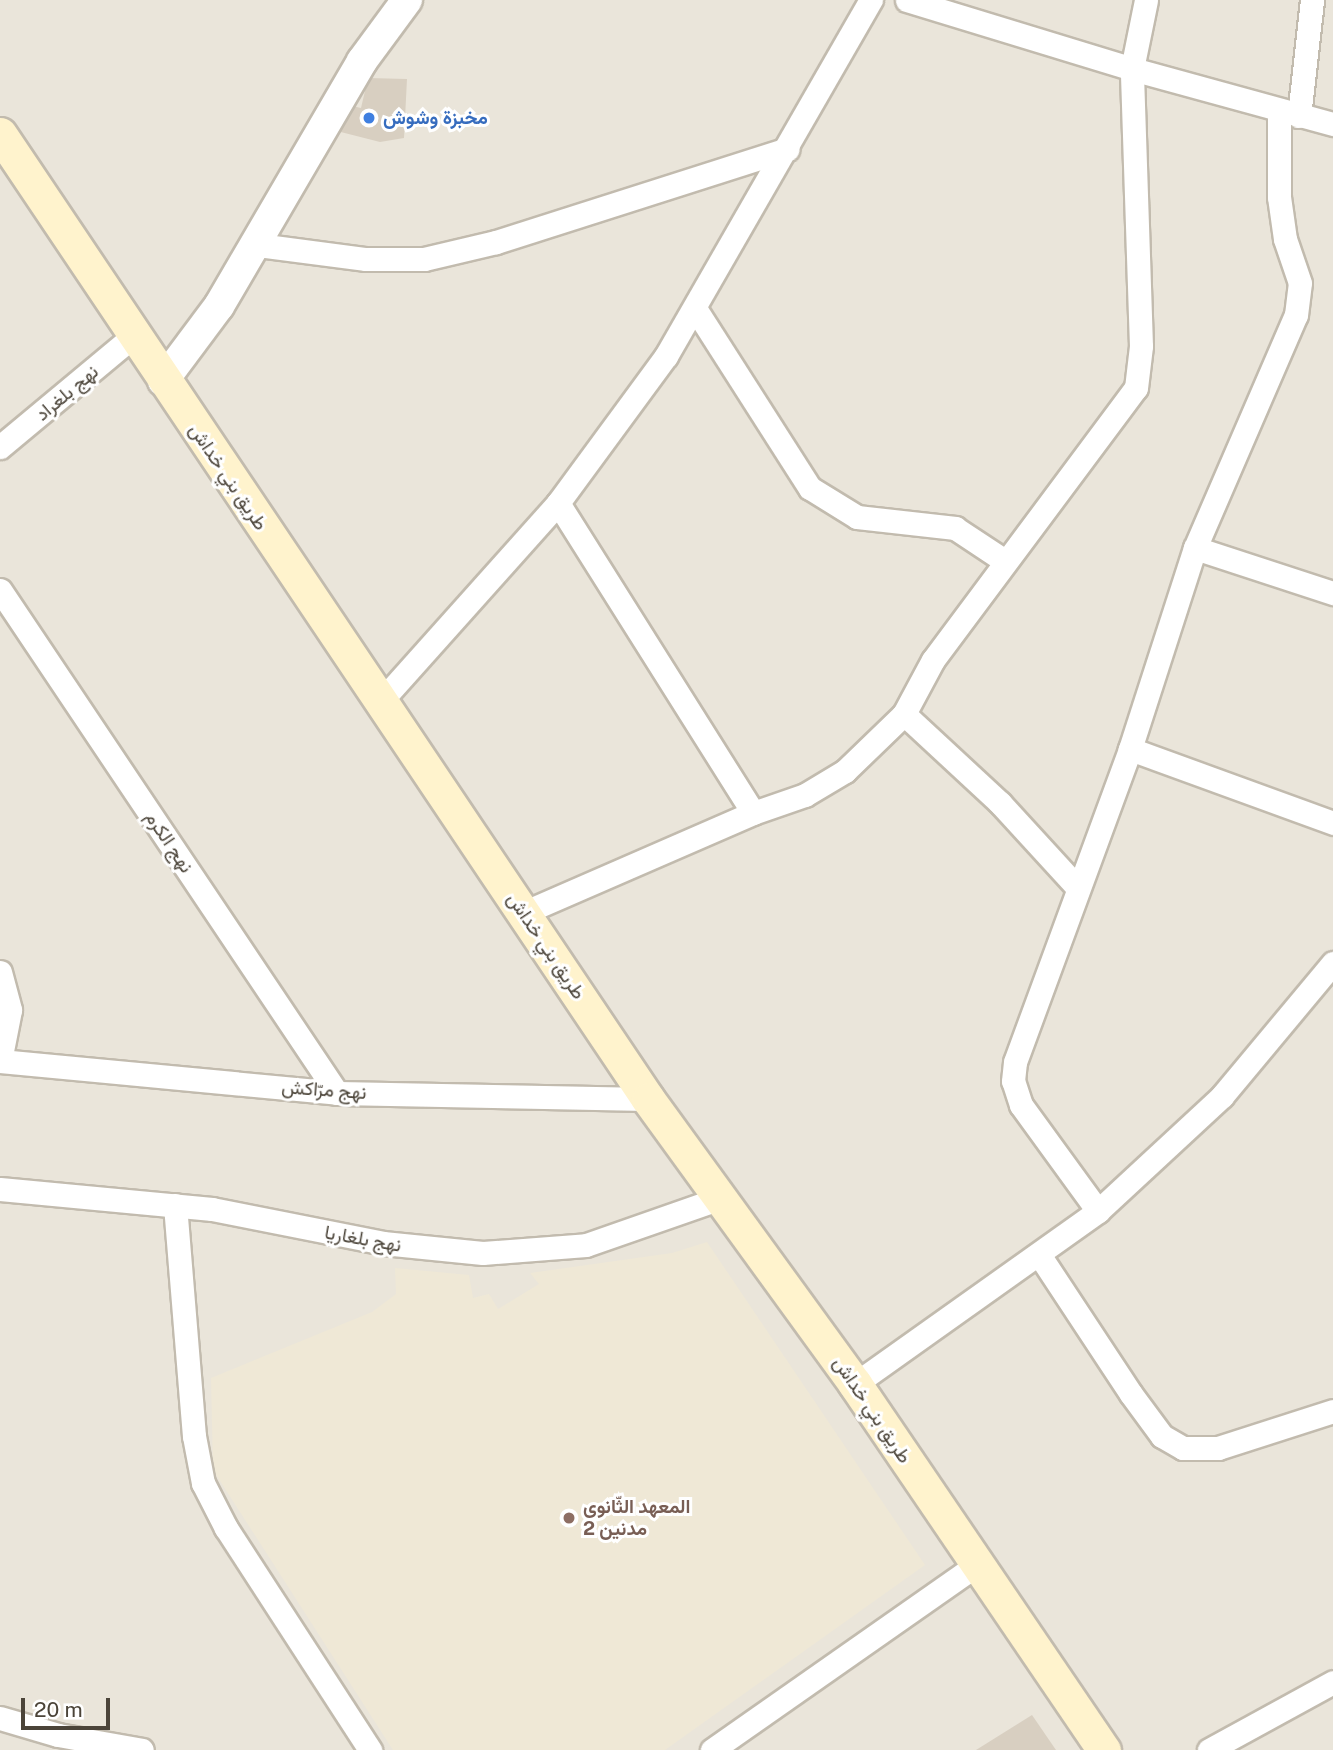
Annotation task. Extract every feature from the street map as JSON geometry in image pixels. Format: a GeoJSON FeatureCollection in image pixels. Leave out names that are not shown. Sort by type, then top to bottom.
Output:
{"type":"FeatureCollection","features":[{"type":"Feature","properties":{"kind":"main road","name":"طريق بني خداش"},"geometry":{"type":"LineString","coordinates":[[0,134],[163,381],[648,1099],[855,1384],[1104,1750]]}},
{"type":"Feature","properties":{"kind":"street"},"geometry":{"type":"LineString","coordinates":[[163,381],[258,246],[362,61],[407,0]]}},
{"type":"Feature","properties":{"kind":"street"},"geometry":{"type":"LineString","coordinates":[[381,701],[558,503],[696,310],[871,0]]}},
{"type":"Feature","properties":{"kind":"street"},"geometry":{"type":"LineString","coordinates":[[906,0],[1132,69],[1333,124]]}},
{"type":"Feature","properties":{"kind":"street"},"geometry":{"type":"LineString","coordinates":[[523,913],[753,813],[805,794],[845,771],[905,714],[933,660],[1125,403],[1141,369],[1132,69],[1146,0]]}},
{"type":"Feature","properties":{"kind":"street"},"geometry":{"type":"LineString","coordinates":[[1098,1211],[1021,1105],[1013,1081],[1015,1062],[1130,748],[1195,548],[1300,301],[1300,284],[1285,239],[1279,197],[1289,114],[1312,0]]}},
{"type":"Feature","properties":{"kind":"street"},"geometry":{"type":"LineString","coordinates":[[258,246],[366,259],[424,259],[496,242],[788,149]]}},
{"type":"Feature","properties":{"kind":"street"},"geometry":{"type":"LineString","coordinates":[[696,310],[810,488],[857,517],[955,528],[1005,561]]}},
{"type":"Feature","properties":{"kind":"street","name":"نهج بلغراد"},"geometry":{"type":"LineString","coordinates":[[0,447],[133,336]]}},
{"type":"Feature","properties":{"kind":"street"},"geometry":{"type":"LineString","coordinates":[[558,503],[753,813]]}},
{"type":"Feature","properties":{"kind":"street"},"geometry":{"type":"LineString","coordinates":[[1195,548],[1333,593]]}},
{"type":"Feature","properties":{"kind":"street","name":"نهج الكرم"},"geometry":{"type":"LineString","coordinates":[[0,590],[337,1093]]}},
{"type":"Feature","properties":{"kind":"street"},"geometry":{"type":"LineString","coordinates":[[905,714],[1000,803],[1077,887]]}},
{"type":"Feature","properties":{"kind":"street"},"geometry":{"type":"LineString","coordinates":[[1130,748],[1333,823]]}},
{"type":"Feature","properties":{"kind":"street"},"geometry":{"type":"LineString","coordinates":[[855,1384],[1040,1256],[1098,1211],[1222,1096],[1333,963]]}},
{"type":"Feature","properties":{"kind":"street"},"geometry":{"type":"LineString","coordinates":[[0,972],[9,1010],[0,1061]]}},
{"type":"Feature","properties":{"kind":"street","name":"نهج مرّاكش"},"geometry":{"type":"LineString","coordinates":[[0,1061],[337,1093],[648,1099]]}},
{"type":"Feature","properties":{"kind":"street","name":"نهج بلغاريا"},"geometry":{"type":"LineString","coordinates":[[0,1189],[175,1205],[383,1243],[483,1253],[586,1245],[721,1198]]}},
{"type":"Feature","properties":{"kind":"street"},"geometry":{"type":"LineString","coordinates":[[175,1205],[194,1436],[202,1483],[226,1528],[370,1750]]}},
{"type":"Feature","properties":{"kind":"street"},"geometry":{"type":"LineString","coordinates":[[1040,1256],[1131,1395],[1162,1436],[1183,1447],[1218,1448],[1333,1411]]}},
{"type":"Feature","properties":{"kind":"street"},"geometry":{"type":"LineString","coordinates":[[712,1750],[976,1565]]}},
{"type":"Feature","properties":{"kind":"street"},"geometry":{"type":"LineString","coordinates":[[1209,1750],[1333,1682]]}},
{"type":"Feature","properties":{"kind":"street"},"geometry":{"type":"LineString","coordinates":[[0,1718],[58,1735],[142,1750]]}},
{"type":"Feature","properties":{"kind":"shaded area"},"geometry":{"type":"Polygon","coordinates":[[[0,0],[1333,0],[1333,1750],[0,1750],[0,0]]]}},
{"type":"Feature","properties":{"kind":"shaded area","name":"المعهد الثّانوي مدنين 2"},"geometry":{"type":"Polygon","coordinates":[[[707,1242],[925,1565],[665,1750],[393,1750],[213,1470],[211,1378],[372,1312],[396,1294],[395,1268],[469,1275],[473,1298],[489,1294],[498,1309],[539,1284],[530,1273],[672,1253],[707,1242]]]}},
{"type":"Feature","properties":{"kind":"building","name":"مخبزة وشوش"},"geometry":{"type":"Polygon","coordinates":[[[368,78],[407,79],[404,138],[380,142],[329,129],[339,103],[361,108],[368,78]]]}},
{"type":"Feature","properties":{"kind":"building"},"geometry":{"type":"Polygon","coordinates":[[[1032,1715],[1056,1750],[976,1750],[1032,1715]]]}},
{"type":"Feature","properties":{"kind":"place","name":"مخبزة وشوش"},"geometry":{"type":"Point","coordinates":[369,118]}},
{"type":"Feature","properties":{"kind":"place","name":"المعهد الثّانوي مدنين 2"},"geometry":{"type":"Point","coordinates":[569,1518]}}]}
